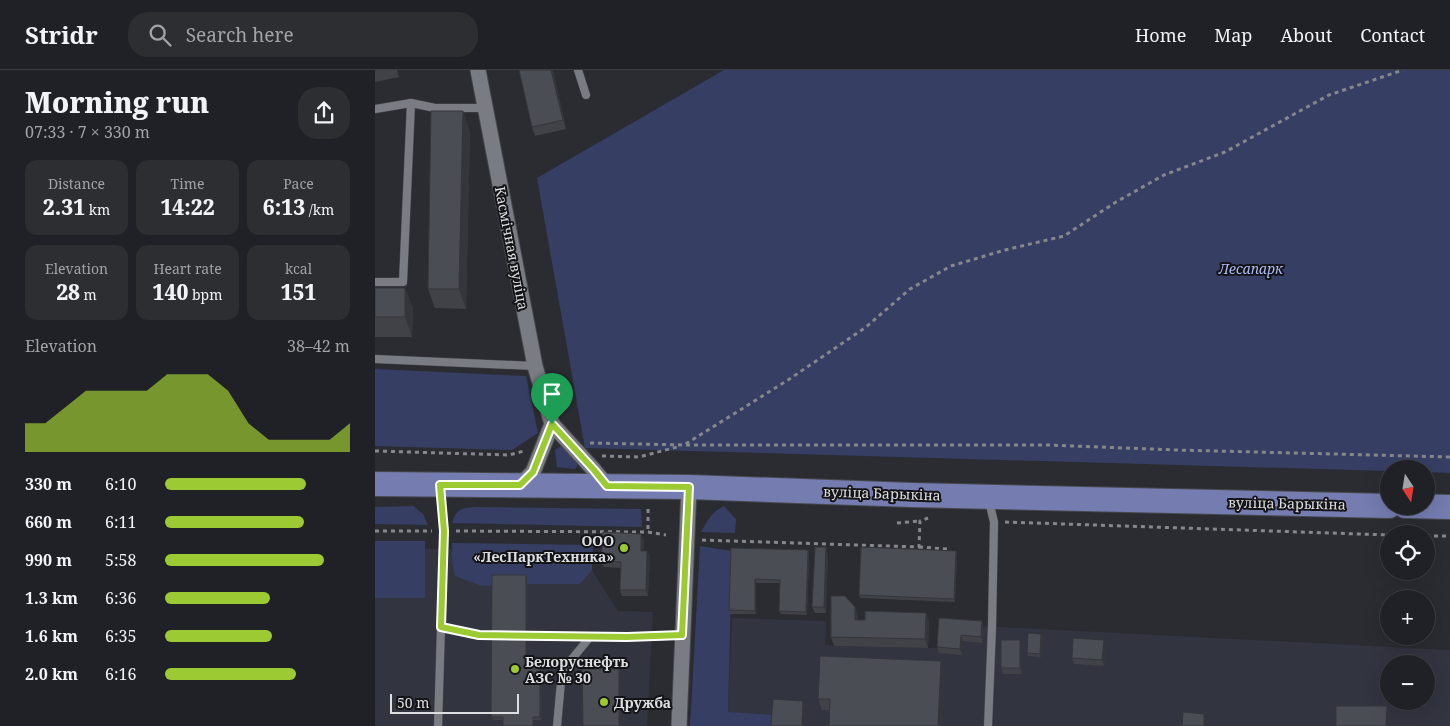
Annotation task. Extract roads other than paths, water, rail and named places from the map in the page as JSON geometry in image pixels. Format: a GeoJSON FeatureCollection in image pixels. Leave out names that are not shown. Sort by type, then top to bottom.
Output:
{"type":"FeatureCollection","features":[{"type":"Feature","properties":{"kind":"main road","name":"вуліца Барыкіна"},"geometry":{"type":"LineString","coordinates":[[375,484],[689,487],[1380,506]]}},
{"type":"Feature","properties":{"kind":"main road"},"geometry":{"type":"LineString","coordinates":[[1435,507],[1450,507]]}},
{"type":"Feature","properties":{"kind":"street","name":"Касмічная вуліца"},"geometry":{"type":"LineString","coordinates":[[478,70],[535,366],[552,424],[607,486]]}},
{"type":"Feature","properties":{"kind":"street"},"geometry":{"type":"LineString","coordinates":[[520,485],[533,472],[552,424]]}},
{"type":"Feature","properties":{"kind":"street"},"geometry":{"type":"LineString","coordinates":[[679,726],[689,487]]}},
{"type":"Feature","properties":{"kind":"lane"},"geometry":{"type":"LineString","coordinates":[[578,70],[585,95]]}},
{"type":"Feature","properties":{"kind":"lane"},"geometry":{"type":"LineString","coordinates":[[375,109],[411,103],[435,108],[485,108]]}},
{"type":"Feature","properties":{"kind":"lane"},"geometry":{"type":"LineString","coordinates":[[375,282],[403,282],[411,103]]}},
{"type":"Feature","properties":{"kind":"lane"},"geometry":{"type":"LineString","coordinates":[[375,359],[535,366]]}},
{"type":"Feature","properties":{"kind":"lane"},"geometry":{"type":"LineString","coordinates":[[438,726],[444,531],[440,485]]}},
{"type":"Feature","properties":{"kind":"lane"},"geometry":{"type":"LineString","coordinates":[[988,496],[994,522],[988,726]]}},
{"type":"Feature","properties":{"kind":"lane"},"geometry":{"type":"LineString","coordinates":[[441,627],[479,635],[682,635]]}},
{"type":"Feature","properties":{"kind":"lane"},"geometry":{"type":"LineString","coordinates":[[557,726],[562,670],[590,636]]}},
{"type":"Feature","properties":{"kind":"place","name":"ООО «ЛесПаркТехника»"},"geometry":{"type":"Point","coordinates":[624,548]}},
{"type":"Feature","properties":{"kind":"place","name":"Белоруснефть АЗС № 30"},"geometry":{"type":"Point","coordinates":[515,669]}},
{"type":"Feature","properties":{"kind":"place","name":"Дружба"},"geometry":{"type":"Point","coordinates":[604,702]}},
{"type":"Feature","properties":{"kind":"park label","name":"Лесапарк"},"geometry":{"type":"Point","coordinates":[1251,268]}}]}
